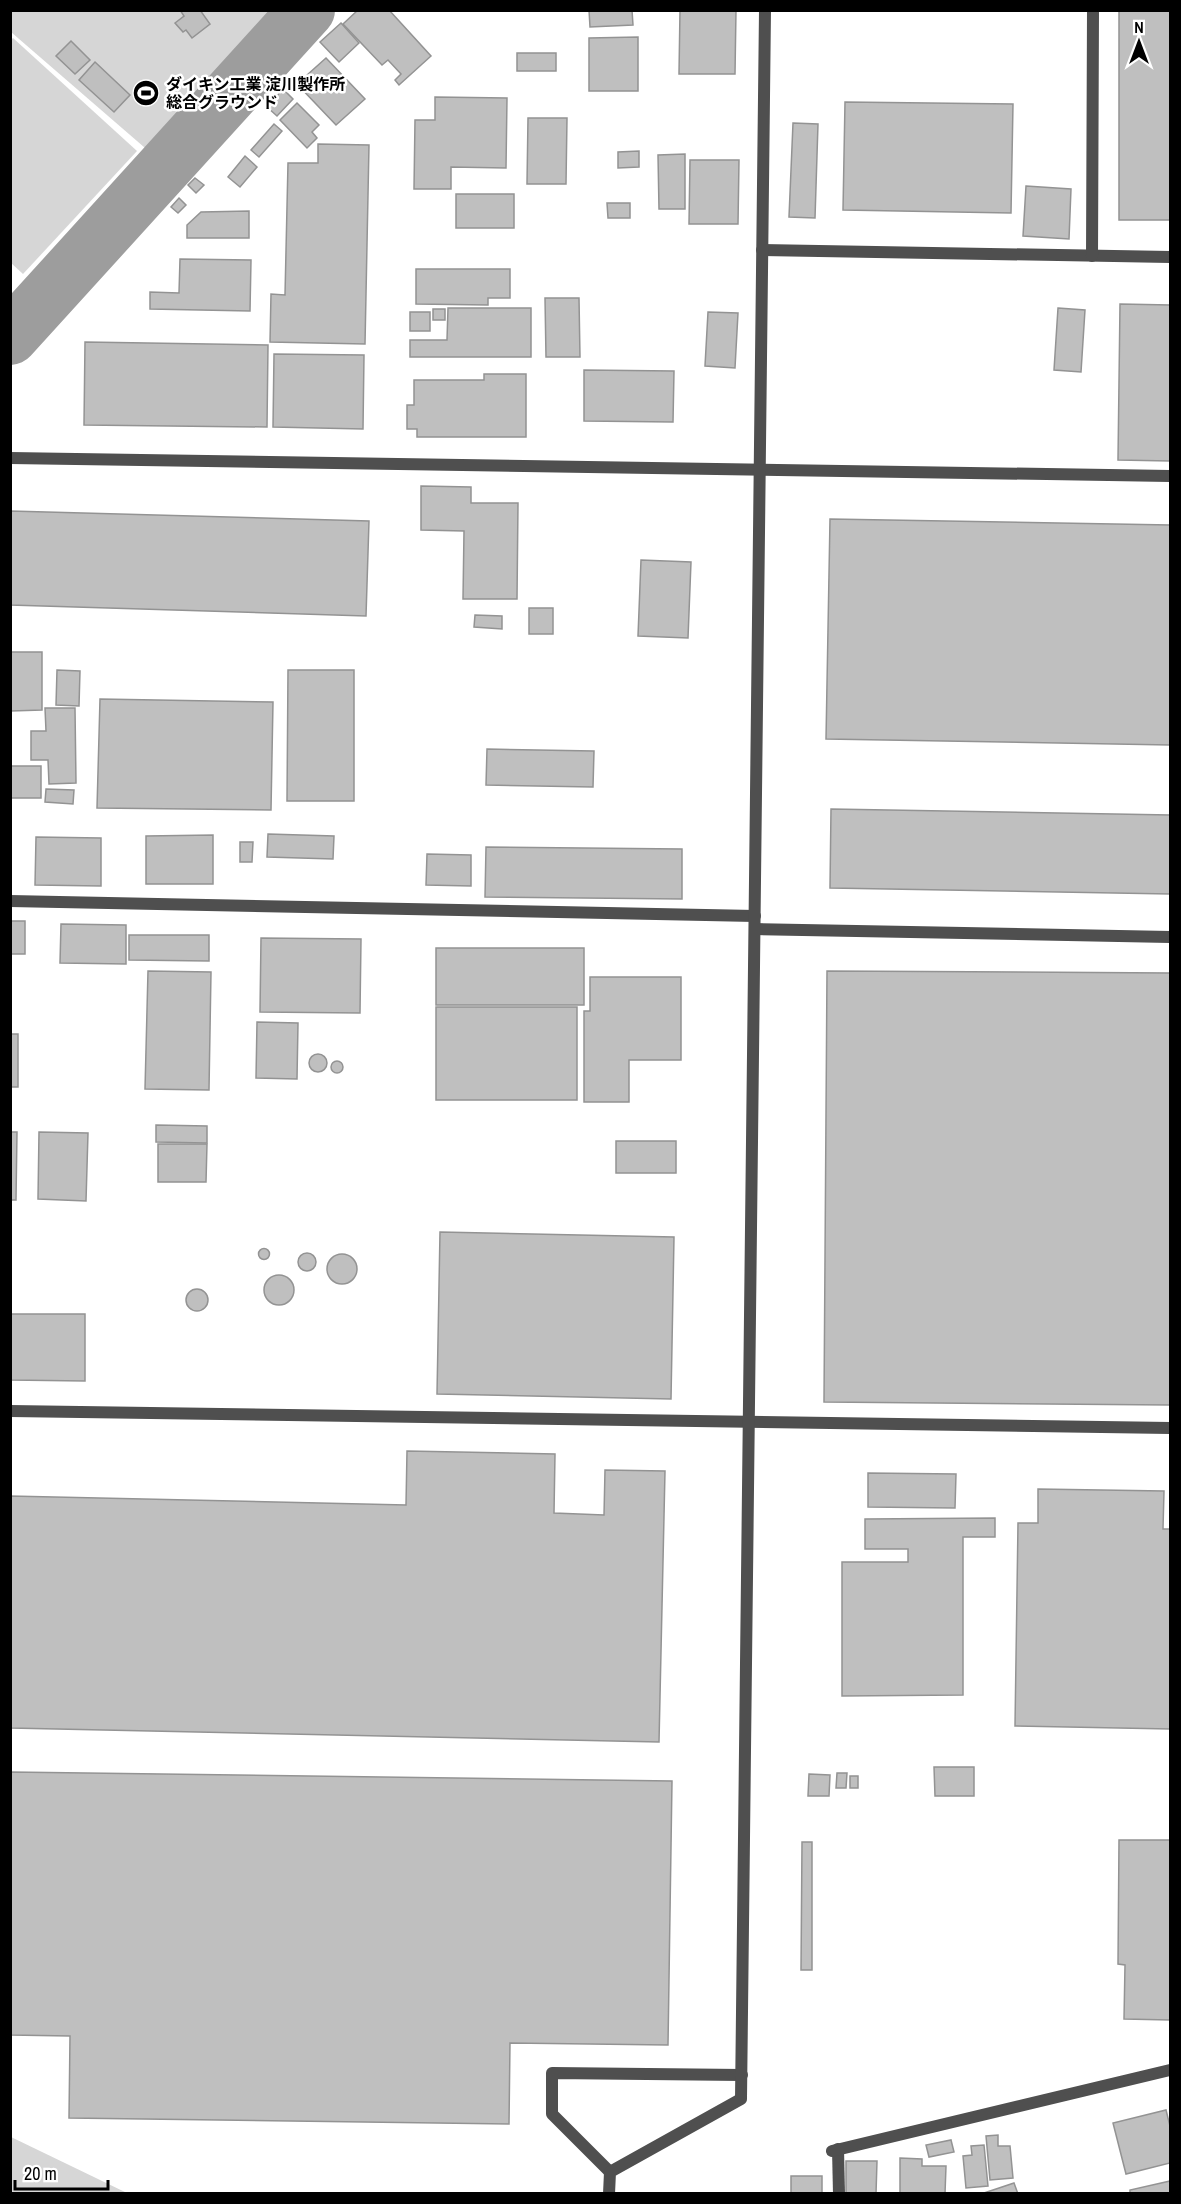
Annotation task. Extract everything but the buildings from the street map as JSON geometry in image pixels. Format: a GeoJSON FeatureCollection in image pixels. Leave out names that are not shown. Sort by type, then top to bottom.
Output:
{"type":"FeatureCollection","features":[{"type":"Feature","properties":{"kind":"street"},"geometry":{"type":"LineString","coordinates":[[610,2172],[741,2099],[765,10]]}},
{"type":"Feature","properties":{"kind":"street"},"geometry":{"type":"LineString","coordinates":[[1092,256],[1093,10]]}},
{"type":"Feature","properties":{"kind":"street"},"geometry":{"type":"LineString","coordinates":[[762,250],[1170,257]]}},
{"type":"Feature","properties":{"kind":"street"},"geometry":{"type":"LineString","coordinates":[[10,458],[1170,476]]}},
{"type":"Feature","properties":{"kind":"street"},"geometry":{"type":"LineString","coordinates":[[10,901],[1170,937]]}},
{"type":"Feature","properties":{"kind":"street"},"geometry":{"type":"LineString","coordinates":[[10,1412],[1170,1428]]}},
{"type":"Feature","properties":{"kind":"street"},"geometry":{"type":"LineString","coordinates":[[839,2193],[835,2150],[1170,2070]]}},
{"type":"Feature","properties":{"kind":"street"},"geometry":{"type":"LineString","coordinates":[[609,2193],[610,2172],[552,2114],[552,2073],[742,2075]]}},
{"type":"Feature","properties":{"kind":"shaded area","name":"ダイキン工業 淀川製作所 総合グラウンド"},"geometry":{"type":"Polygon","coordinates":[[[11,11],[290,11],[152,154],[11,32],[11,11]]]}},
{"type":"Feature","properties":{"kind":"shaded area"},"geometry":{"type":"Polygon","coordinates":[[[13,38],[137,151],[23,274],[10,262],[10,41],[13,38]]]}},
{"type":"Feature","properties":{"kind":"shaded area"},"geometry":{"type":"Polygon","coordinates":[[[11,2137],[127,2193],[11,2193],[11,2137]]]}},
{"type":"Feature","properties":{"kind":"waterway"},"geometry":{"type":"LineString","coordinates":[[10,337],[307,10]]}},
{"type":"Feature","properties":{"kind":"place","name":"ダイキン工業 淀川製作所 総合グラウンド"},"geometry":{"type":"Point","coordinates":[146,93]}}]}
